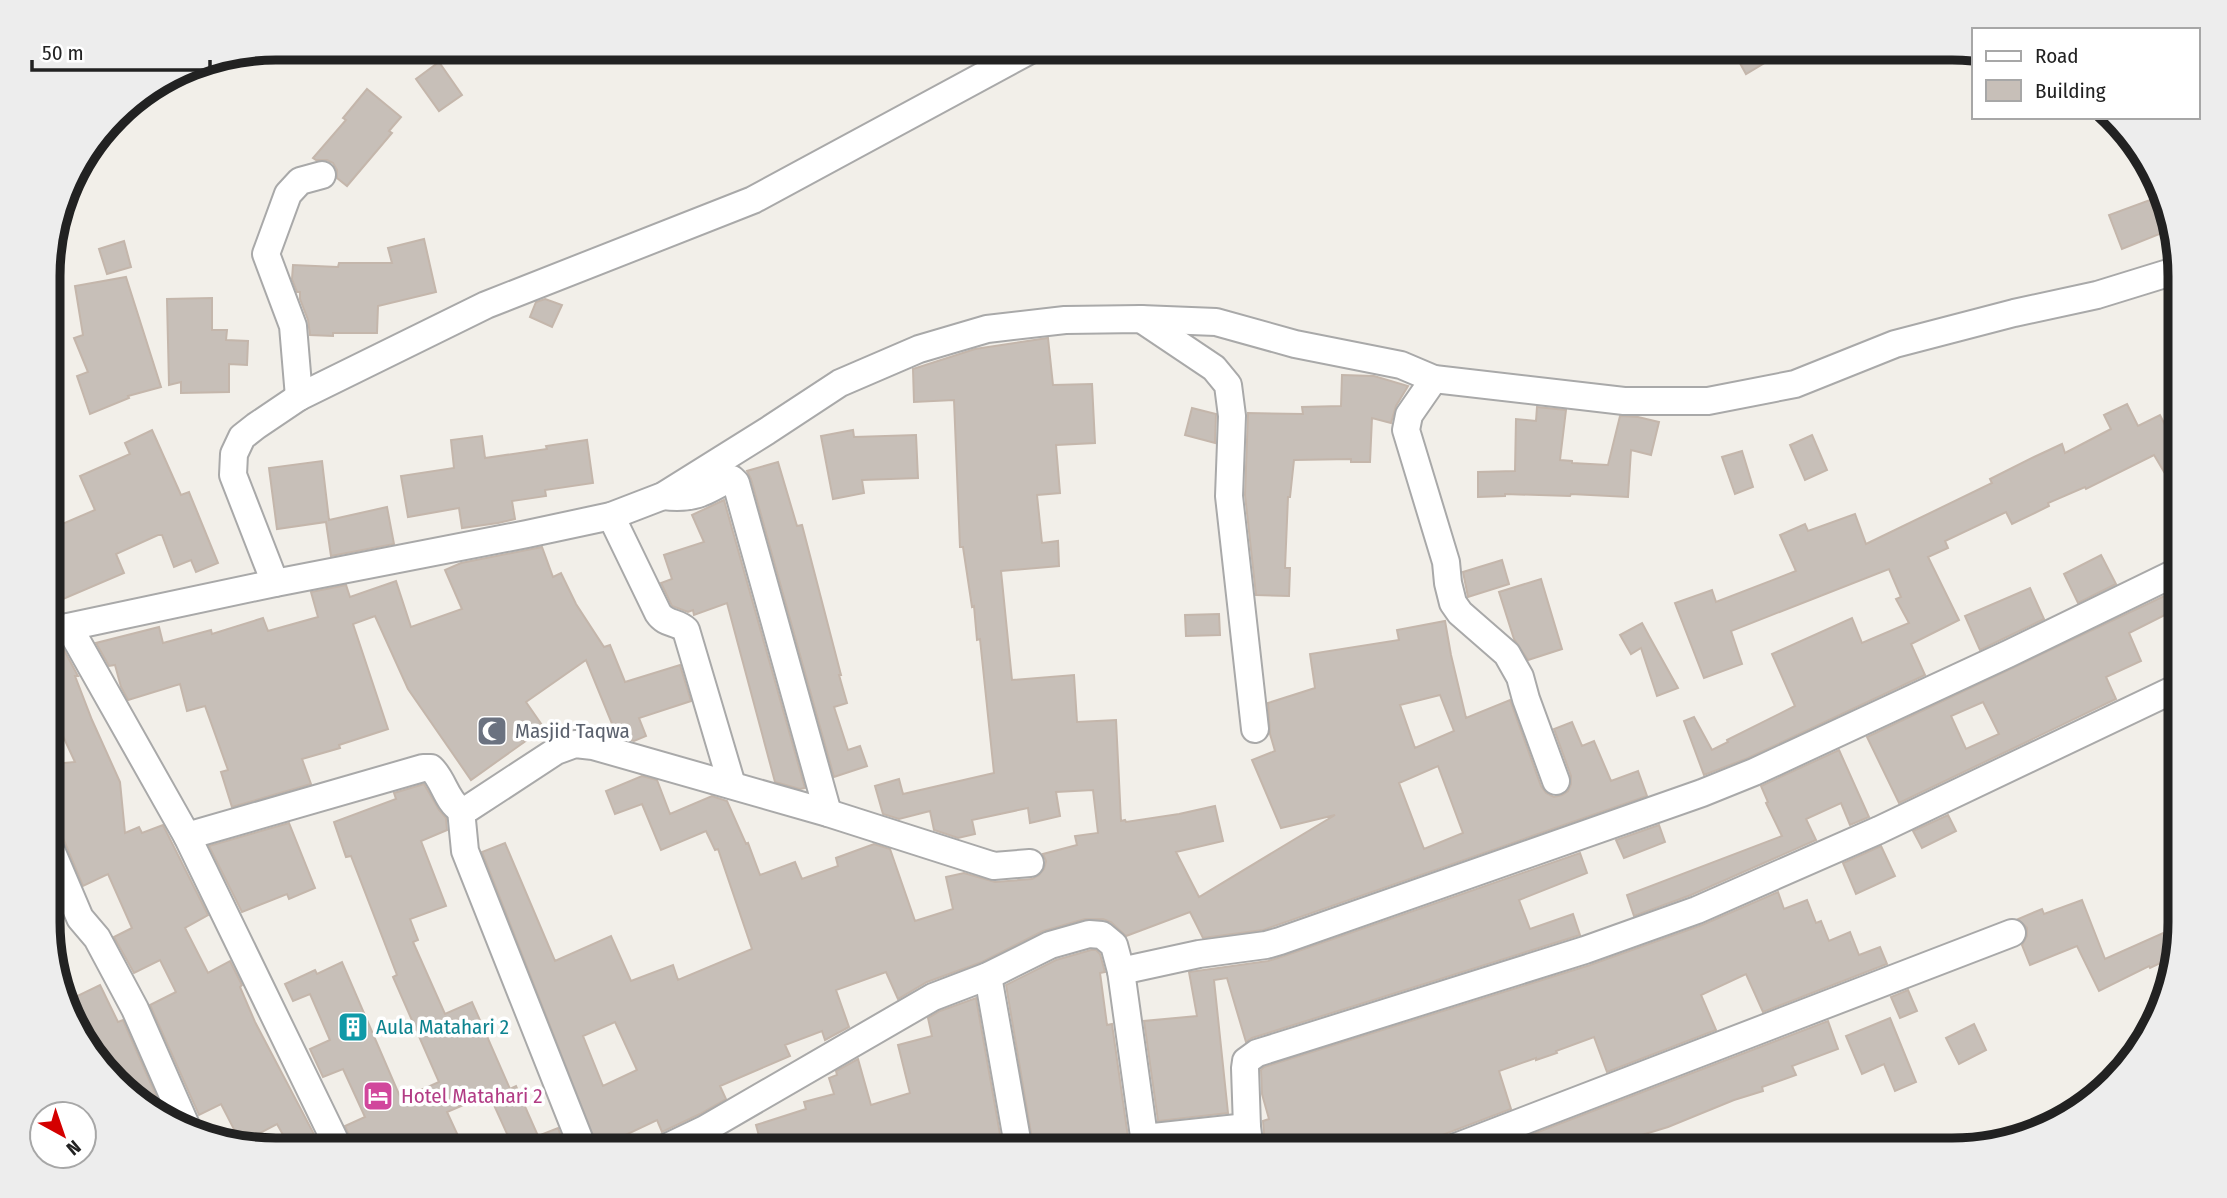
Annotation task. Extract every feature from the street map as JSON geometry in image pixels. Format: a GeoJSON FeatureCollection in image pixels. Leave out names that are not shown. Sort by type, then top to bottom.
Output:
{"type":"FeatureCollection","features":[{"type":"Feature","properties":{"kind":"street"},"geometry":{"type":"LineString","coordinates":[[275,583],[233,475],[234,454],[242,438],[299,397],[511,294],[753,200],[1012,60]]}},
{"type":"Feature","properties":{"kind":"street"},"geometry":{"type":"LineString","coordinates":[[299,397],[293,326],[266,254],[288,194],[300,181],[322,175]]}},
{"type":"Feature","properties":{"kind":"street"},"geometry":{"type":"LineString","coordinates":[[60,629],[611,516],[663,496],[840,383],[919,349],[987,329],[1065,320],[1216,322],[1295,344],[1401,365],[1434,379],[1624,401],[1708,401],[1795,384],[1895,344],[2097,295],[2168,273]]}},
{"type":"Feature","properties":{"kind":"street"},"geometry":{"type":"LineString","coordinates":[[1141,319],[1214,368],[1228,385],[1232,416],[1229,496],[1255,729]]}},
{"type":"Feature","properties":{"kind":"street"},"geometry":{"type":"LineString","coordinates":[[1434,379],[1409,415],[1406,430],[1446,562],[1453,603],[1460,613],[1507,654],[1523,688],[1556,781]]}},
{"type":"Feature","properties":{"kind":"street"},"geometry":{"type":"LineString","coordinates":[[663,496],[678,498],[701,495],[728,479],[732,478],[736,482],[828,813]]}},
{"type":"Feature","properties":{"kind":"street"},"geometry":{"type":"LineString","coordinates":[[611,516],[658,614],[668,623],[681,625],[686,630],[732,785]]}},
{"type":"Feature","properties":{"kind":"street"},"geometry":{"type":"LineString","coordinates":[[1121,971],[1208,952],[1280,941],[1702,793],[1804,750],[2168,576]]}},
{"type":"Feature","properties":{"kind":"street"},"geometry":{"type":"LineString","coordinates":[[60,631],[187,836],[334,1138]]}},
{"type":"Feature","properties":{"kind":"street"},"geometry":{"type":"LineString","coordinates":[[1248,1138],[1245,1068],[1246,1061],[1257,1053],[1585,950],[1697,910],[1879,830],[2168,692]]}},
{"type":"Feature","properties":{"kind":"street"},"geometry":{"type":"LineString","coordinates":[[187,836],[423,768],[431,768],[438,775],[453,806],[461,810],[469,808],[556,751],[575,744],[593,746],[732,785],[994,866],[1030,863]]}},
{"type":"Feature","properties":{"kind":"street"},"geometry":{"type":"LineString","coordinates":[[461,810],[465,851],[579,1138]]}},
{"type":"Feature","properties":{"kind":"street"},"geometry":{"type":"LineString","coordinates":[[60,871],[80,918],[97,938],[135,1009],[182,1117]]}},
{"type":"Feature","properties":{"kind":"street"},"geometry":{"type":"LineString","coordinates":[[1479,1138],[2012,933]]}},
{"type":"Feature","properties":{"kind":"street"},"geometry":{"type":"LineString","coordinates":[[686,1138],[933,997],[988,976],[1050,945],[1089,934],[1102,935],[1114,945],[1121,971],[1144,1138]]}},
{"type":"Feature","properties":{"kind":"street"},"geometry":{"type":"LineString","coordinates":[[988,976],[1016,1138]]}},
{"type":"Feature","properties":{"kind":"building"},"geometry":{"type":"Polygon","coordinates":[[[1738,60],[1767,60],[1768,61],[1746,74],[1738,60]]]}},
{"type":"Feature","properties":{"kind":"building"},"geometry":{"type":"Polygon","coordinates":[[[439,62],[462,95],[439,111],[416,79],[439,62]]]}},
{"type":"Feature","properties":{"kind":"building"},"geometry":{"type":"Polygon","coordinates":[[[367,89],[401,117],[389,131],[392,133],[347,186],[337,178],[333,163],[313,158],[346,120],[343,118],[367,89]]]}},
{"type":"Feature","properties":{"kind":"building"},"geometry":{"type":"Polygon","coordinates":[[[2150,200],[2162,233],[2122,249],[2109,215],[2150,200]]]}},
{"type":"Feature","properties":{"kind":"building"},"geometry":{"type":"Polygon","coordinates":[[[424,239],[436,292],[378,306],[377,333],[310,335],[300,292],[297,292],[292,279],[293,265],[338,267],[339,263],[392,263],[388,248],[424,239]]]}},
{"type":"Feature","properties":{"kind":"building"},"geometry":{"type":"Polygon","coordinates":[[[124,241],[131,267],[107,274],[99,249],[124,241]]]}},
{"type":"Feature","properties":{"kind":"building"},"geometry":{"type":"Polygon","coordinates":[[[126,277],[161,387],[128,396],[129,398],[90,414],[77,376],[88,372],[74,338],[83,335],[75,286],[126,277]]]}},
{"type":"Feature","properties":{"kind":"building"},"geometry":{"type":"Polygon","coordinates":[[[212,298],[212,330],[227,330],[226,340],[248,341],[247,365],[229,364],[229,392],[181,393],[181,382],[169,385],[167,299],[212,298]]]}},
{"type":"Feature","properties":{"kind":"building"},"geometry":{"type":"Polygon","coordinates":[[[545,299],[562,305],[552,327],[530,317],[536,302],[545,299]]]}},
{"type":"Feature","properties":{"kind":"building"},"geometry":{"type":"Polygon","coordinates":[[[1048,338],[1053,385],[1092,384],[1095,443],[1056,445],[1060,493],[1037,495],[1042,543],[1058,541],[1059,566],[1001,571],[1012,680],[1074,675],[1077,722],[1116,720],[1121,821],[1179,814],[1215,806],[1223,841],[1176,852],[1199,897],[1335,815],[1281,828],[1252,760],[1275,751],[1270,734],[1268,703],[1315,688],[1310,654],[1399,640],[1397,630],[1445,621],[1466,718],[1510,700],[1541,786],[1546,793],[1554,797],[1562,795],[1568,791],[1571,784],[1571,776],[1554,729],[1572,722],[1582,746],[1594,741],[1611,781],[1638,771],[1647,796],[1263,930],[1203,938],[1190,912],[1126,936],[1111,922],[1085,919],[1043,931],[982,962],[927,982],[898,999],[886,972],[836,990],[849,1027],[825,1040],[822,1031],[785,1045],[790,1056],[720,1086],[726,1099],[700,1114],[662,1132],[657,1120],[619,1138],[594,1138],[482,852],[505,843],[555,961],[611,936],[631,981],[673,965],[678,980],[752,949],[718,849],[715,850],[706,831],[661,850],[642,804],[615,814],[606,791],[642,776],[657,780],[670,814],[712,796],[727,801],[760,875],[795,862],[802,879],[838,866],[836,858],[874,844],[890,849],[915,921],[953,909],[946,877],[964,873],[995,882],[1032,879],[1044,869],[1046,861],[1043,854],[1077,845],[1075,836],[1098,833],[1093,790],[1056,792],[1060,816],[1030,823],[1028,808],[972,820],[975,834],[958,838],[934,830],[930,811],[899,819],[883,814],[875,786],[899,779],[903,794],[994,773],[980,639],[977,640],[974,606],[972,607],[963,547],[960,547],[954,400],[914,402],[913,369],[975,349],[1048,338]],[[1440,695],[1400,705],[1415,748],[1454,731],[1440,695]],[[1438,766],[1399,783],[1424,849],[1463,833],[1438,766]],[[615,1022],[583,1036],[603,1086],[637,1070],[615,1022]]]}},
{"type":"Feature","properties":{"kind":"building"},"geometry":{"type":"Polygon","coordinates":[[[1342,375],[1374,376],[1408,386],[1396,406],[1391,423],[1372,418],[1370,462],[1351,462],[1351,459],[1294,460],[1288,497],[1285,568],[1290,568],[1289,596],[1256,595],[1245,495],[1248,413],[1303,414],[1302,407],[1341,406],[1342,375]]]}},
{"type":"Feature","properties":{"kind":"building"},"geometry":{"type":"Polygon","coordinates":[[[2127,404],[2138,426],[2160,415],[2168,431],[2168,479],[2154,455],[2086,489],[2085,487],[2048,503],[2049,506],[2012,524],[2006,512],[1945,541],[1948,548],[1928,557],[1959,620],[1911,644],[1925,675],[1748,758],[1704,775],[1684,721],[1694,717],[1712,750],[1795,706],[1772,654],[1852,618],[1862,643],[1909,623],[1896,599],[1901,597],[1889,569],[1731,631],[1742,664],[1704,678],[1675,603],[1712,590],[1716,602],[1796,571],[1780,535],[1805,524],[1808,531],[1855,514],[1866,544],[1992,483],[1990,479],[2034,457],[2062,444],[2065,453],[2111,429],[2104,415],[2127,404]]]}},
{"type":"Feature","properties":{"kind":"building"},"geometry":{"type":"Polygon","coordinates":[[[1537,407],[1566,410],[1560,460],[1572,463],[1608,465],[1620,416],[1659,422],[1651,455],[1631,450],[1628,497],[1505,494],[1478,497],[1478,472],[1515,471],[1516,419],[1536,421],[1537,407]]]}},
{"type":"Feature","properties":{"kind":"building"},"geometry":{"type":"Polygon","coordinates":[[[1192,408],[1216,414],[1215,443],[1185,435],[1192,408]]]}},
{"type":"Feature","properties":{"kind":"building"},"geometry":{"type":"Polygon","coordinates":[[[152,430],[181,495],[189,492],[218,563],[196,572],[191,560],[174,567],[162,535],[158,535],[116,554],[124,573],[60,600],[62,524],[95,510],[80,476],[130,454],[125,443],[152,430]]]}},
{"type":"Feature","properties":{"kind":"building"},"geometry":{"type":"Polygon","coordinates":[[[853,430],[854,437],[916,435],[918,478],[862,480],[864,493],[833,499],[821,436],[853,430]]]}},
{"type":"Feature","properties":{"kind":"building"},"geometry":{"type":"Polygon","coordinates":[[[1812,435],[1827,470],[1805,480],[1790,445],[1812,435]]]}},
{"type":"Feature","properties":{"kind":"building"},"geometry":{"type":"Polygon","coordinates":[[[482,436],[485,458],[587,440],[593,483],[545,490],[546,496],[512,501],[515,519],[498,523],[462,528],[459,508],[408,517],[401,476],[454,468],[451,440],[482,436]]]}},
{"type":"Feature","properties":{"kind":"building"},"geometry":{"type":"Polygon","coordinates":[[[1742,451],[1753,487],[1735,494],[1722,457],[1742,451]]]}},
{"type":"Feature","properties":{"kind":"building"},"geometry":{"type":"Polygon","coordinates":[[[322,461],[329,520],[387,507],[394,544],[331,556],[326,522],[277,529],[269,468],[322,461]]]}},
{"type":"Feature","properties":{"kind":"building"},"geometry":{"type":"Polygon","coordinates":[[[778,462],[797,526],[802,525],[841,675],[847,703],[834,707],[848,750],[860,746],[867,766],[834,777],[747,471],[778,462]]]}},
{"type":"Feature","properties":{"kind":"building"},"geometry":{"type":"Polygon","coordinates":[[[724,500],[805,788],[775,782],[727,603],[694,615],[693,610],[688,612],[672,606],[661,583],[672,579],[664,555],[704,542],[692,515],[724,500]]]}},
{"type":"Feature","properties":{"kind":"building"},"geometry":{"type":"Polygon","coordinates":[[[542,547],[553,577],[561,573],[576,604],[604,647],[610,645],[625,682],[680,665],[691,701],[639,718],[646,736],[634,741],[617,736],[586,660],[526,702],[544,728],[471,780],[408,689],[375,616],[353,624],[388,729],[339,745],[340,748],[302,759],[311,784],[232,807],[221,772],[228,770],[205,706],[187,711],[180,684],[128,700],[115,665],[109,666],[96,643],[159,627],[163,643],[211,630],[212,634],[263,618],[268,631],[318,617],[311,592],[346,585],[350,597],[396,581],[411,627],[462,609],[445,570],[461,563],[542,547]]]}},
{"type":"Feature","properties":{"kind":"building"},"geometry":{"type":"Polygon","coordinates":[[[2101,555],[2116,584],[2078,603],[2064,574],[2101,555]]]}},
{"type":"Feature","properties":{"kind":"building"},"geometry":{"type":"Polygon","coordinates":[[[1502,560],[1509,584],[1468,597],[1463,572],[1502,560]]]}},
{"type":"Feature","properties":{"kind":"building"},"geometry":{"type":"Polygon","coordinates":[[[1541,579],[1562,649],[1528,660],[1514,639],[1499,592],[1541,579]]]}},
{"type":"Feature","properties":{"kind":"building"},"geometry":{"type":"Polygon","coordinates":[[[2030,588],[2044,619],[1980,650],[1965,616],[2030,588]]]}},
{"type":"Feature","properties":{"kind":"building"},"geometry":{"type":"Polygon","coordinates":[[[2168,594],[2168,614],[2129,633],[2141,661],[2106,677],[2116,699],[1899,803],[1867,737],[2168,594]],[[1983,702],[1951,716],[1966,749],[1999,734],[1983,702]]]}},
{"type":"Feature","properties":{"kind":"building"},"geometry":{"type":"Polygon","coordinates":[[[1219,614],[1220,635],[1186,636],[1185,615],[1219,614]]]}},
{"type":"Feature","properties":{"kind":"building"},"geometry":{"type":"Polygon","coordinates":[[[1642,623],[1678,688],[1657,696],[1641,648],[1631,654],[1620,635],[1642,623]]]}},
{"type":"Feature","properties":{"kind":"building"},"geometry":{"type":"Polygon","coordinates":[[[64,650],[78,676],[75,676],[92,720],[120,782],[125,833],[139,827],[142,833],[163,825],[208,915],[185,928],[208,973],[230,961],[255,1022],[316,1138],[285,1138],[277,1124],[252,1137],[237,1135],[221,1104],[199,1115],[150,1005],[176,992],[160,960],[134,973],[114,937],[132,928],[108,874],[83,886],[60,834],[60,763],[75,762],[60,730],[60,652],[64,650]]]}},
{"type":"Feature","properties":{"kind":"building"},"geometry":{"type":"Polygon","coordinates":[[[1839,750],[1869,817],[1850,825],[1841,803],[1806,819],[1816,840],[1691,895],[1634,916],[1627,895],[1782,836],[1761,786],[1839,750]]]}},
{"type":"Feature","properties":{"kind":"building"},"geometry":{"type":"Polygon","coordinates":[[[424,784],[446,818],[447,830],[421,841],[446,906],[410,919],[418,940],[413,942],[445,1014],[472,1002],[510,1089],[516,1086],[538,1136],[558,1128],[562,1138],[509,1138],[489,1094],[447,1112],[459,1138],[350,1138],[345,1126],[365,1117],[343,1069],[323,1077],[310,1049],[330,1040],[310,994],[293,1001],[285,984],[315,970],[317,974],[342,962],[401,1099],[439,1082],[393,977],[397,975],[351,856],[346,857],[334,822],[396,799],[394,793],[424,784]]]}},
{"type":"Feature","properties":{"kind":"building"},"geometry":{"type":"Polygon","coordinates":[[[1948,815],[1956,831],[1922,848],[1913,831],[1948,815]]]}},
{"type":"Feature","properties":{"kind":"building"},"geometry":{"type":"Polygon","coordinates":[[[289,823],[315,888],[289,899],[287,894],[242,912],[209,846],[289,823]]]}},
{"type":"Feature","properties":{"kind":"building"},"geometry":{"type":"Polygon","coordinates":[[[1659,825],[1665,842],[1624,858],[1616,840],[1659,825]]]}},
{"type":"Feature","properties":{"kind":"building"},"geometry":{"type":"Polygon","coordinates":[[[1881,846],[1895,876],[1856,894],[1843,863],[1881,846]]]}},
{"type":"Feature","properties":{"kind":"building"},"geometry":{"type":"Polygon","coordinates":[[[1580,853],[1587,873],[1519,900],[1530,929],[1573,914],[1580,935],[1246,1042],[1227,978],[1214,980],[1228,1113],[1158,1121],[1144,1021],[1197,1016],[1189,972],[1268,961],[1580,853]]]}},
{"type":"Feature","properties":{"kind":"building"},"geometry":{"type":"Polygon","coordinates":[[[1778,892],[1784,909],[1807,900],[1816,923],[1821,921],[1829,941],[1850,932],[1859,955],[1880,947],[1887,964],[1763,1012],[1746,974],[1701,995],[1716,1030],[1607,1072],[1594,1037],[1556,1051],[1557,1053],[1499,1071],[1511,1109],[1438,1138],[1264,1138],[1263,1121],[1269,1119],[1262,1094],[1261,1070],[1264,1067],[1590,965],[1702,925],[1778,892]]]}},
{"type":"Feature","properties":{"kind":"building"},"geometry":{"type":"Polygon","coordinates":[[[2082,900],[2105,959],[2167,931],[2164,961],[2099,991],[2077,946],[2030,965],[2022,945],[2027,936],[2027,928],[2018,919],[2042,909],[2044,914],[2082,900]]]}},
{"type":"Feature","properties":{"kind":"building"},"geometry":{"type":"Polygon","coordinates":[[[1091,950],[1100,954],[1105,972],[1100,973],[1107,1025],[1112,1024],[1128,1138],[1032,1138],[1006,985],[1056,960],[1091,950]]]}},
{"type":"Feature","properties":{"kind":"building"},"geometry":{"type":"Polygon","coordinates":[[[100,985],[118,1022],[123,1020],[158,1100],[155,1102],[133,1085],[113,1065],[96,1043],[73,998],[100,985]]]}},
{"type":"Feature","properties":{"kind":"building"},"geometry":{"type":"Polygon","coordinates":[[[1908,990],[1917,1011],[1900,1018],[1891,997],[1908,990]]]}},
{"type":"Feature","properties":{"kind":"building"},"geometry":{"type":"Polygon","coordinates":[[[976,998],[1001,1138],[760,1138],[756,1125],[806,1109],[804,1102],[834,1094],[829,1078],[858,1059],[871,1105],[910,1093],[898,1045],[932,1036],[928,1018],[976,998]]]}},
{"type":"Feature","properties":{"kind":"building"},"geometry":{"type":"Polygon","coordinates":[[[1890,1018],[1916,1082],[1895,1091],[1884,1064],[1862,1074],[1846,1036],[1890,1018]]]}},
{"type":"Feature","properties":{"kind":"building"},"geometry":{"type":"Polygon","coordinates":[[[1828,1021],[1838,1049],[1792,1066],[1796,1075],[1762,1087],[1763,1091],[1632,1138],[1522,1138],[1828,1021]]]}},
{"type":"Feature","properties":{"kind":"building"},"geometry":{"type":"Polygon","coordinates":[[[1974,1024],[1986,1050],[1959,1064],[1946,1038],[1974,1024]]]}},
{"type":"Feature","properties":{"kind":"place","name":"Masjid Taqwa"},"geometry":{"type":"Point","coordinates":[492,731]}},
{"type":"Feature","properties":{"kind":"place","name":"Aula Matahari 2"},"geometry":{"type":"Point","coordinates":[353,1027]}},
{"type":"Feature","properties":{"kind":"place","name":"Hotel Matahari 2"},"geometry":{"type":"Point","coordinates":[378,1096]}}]}
